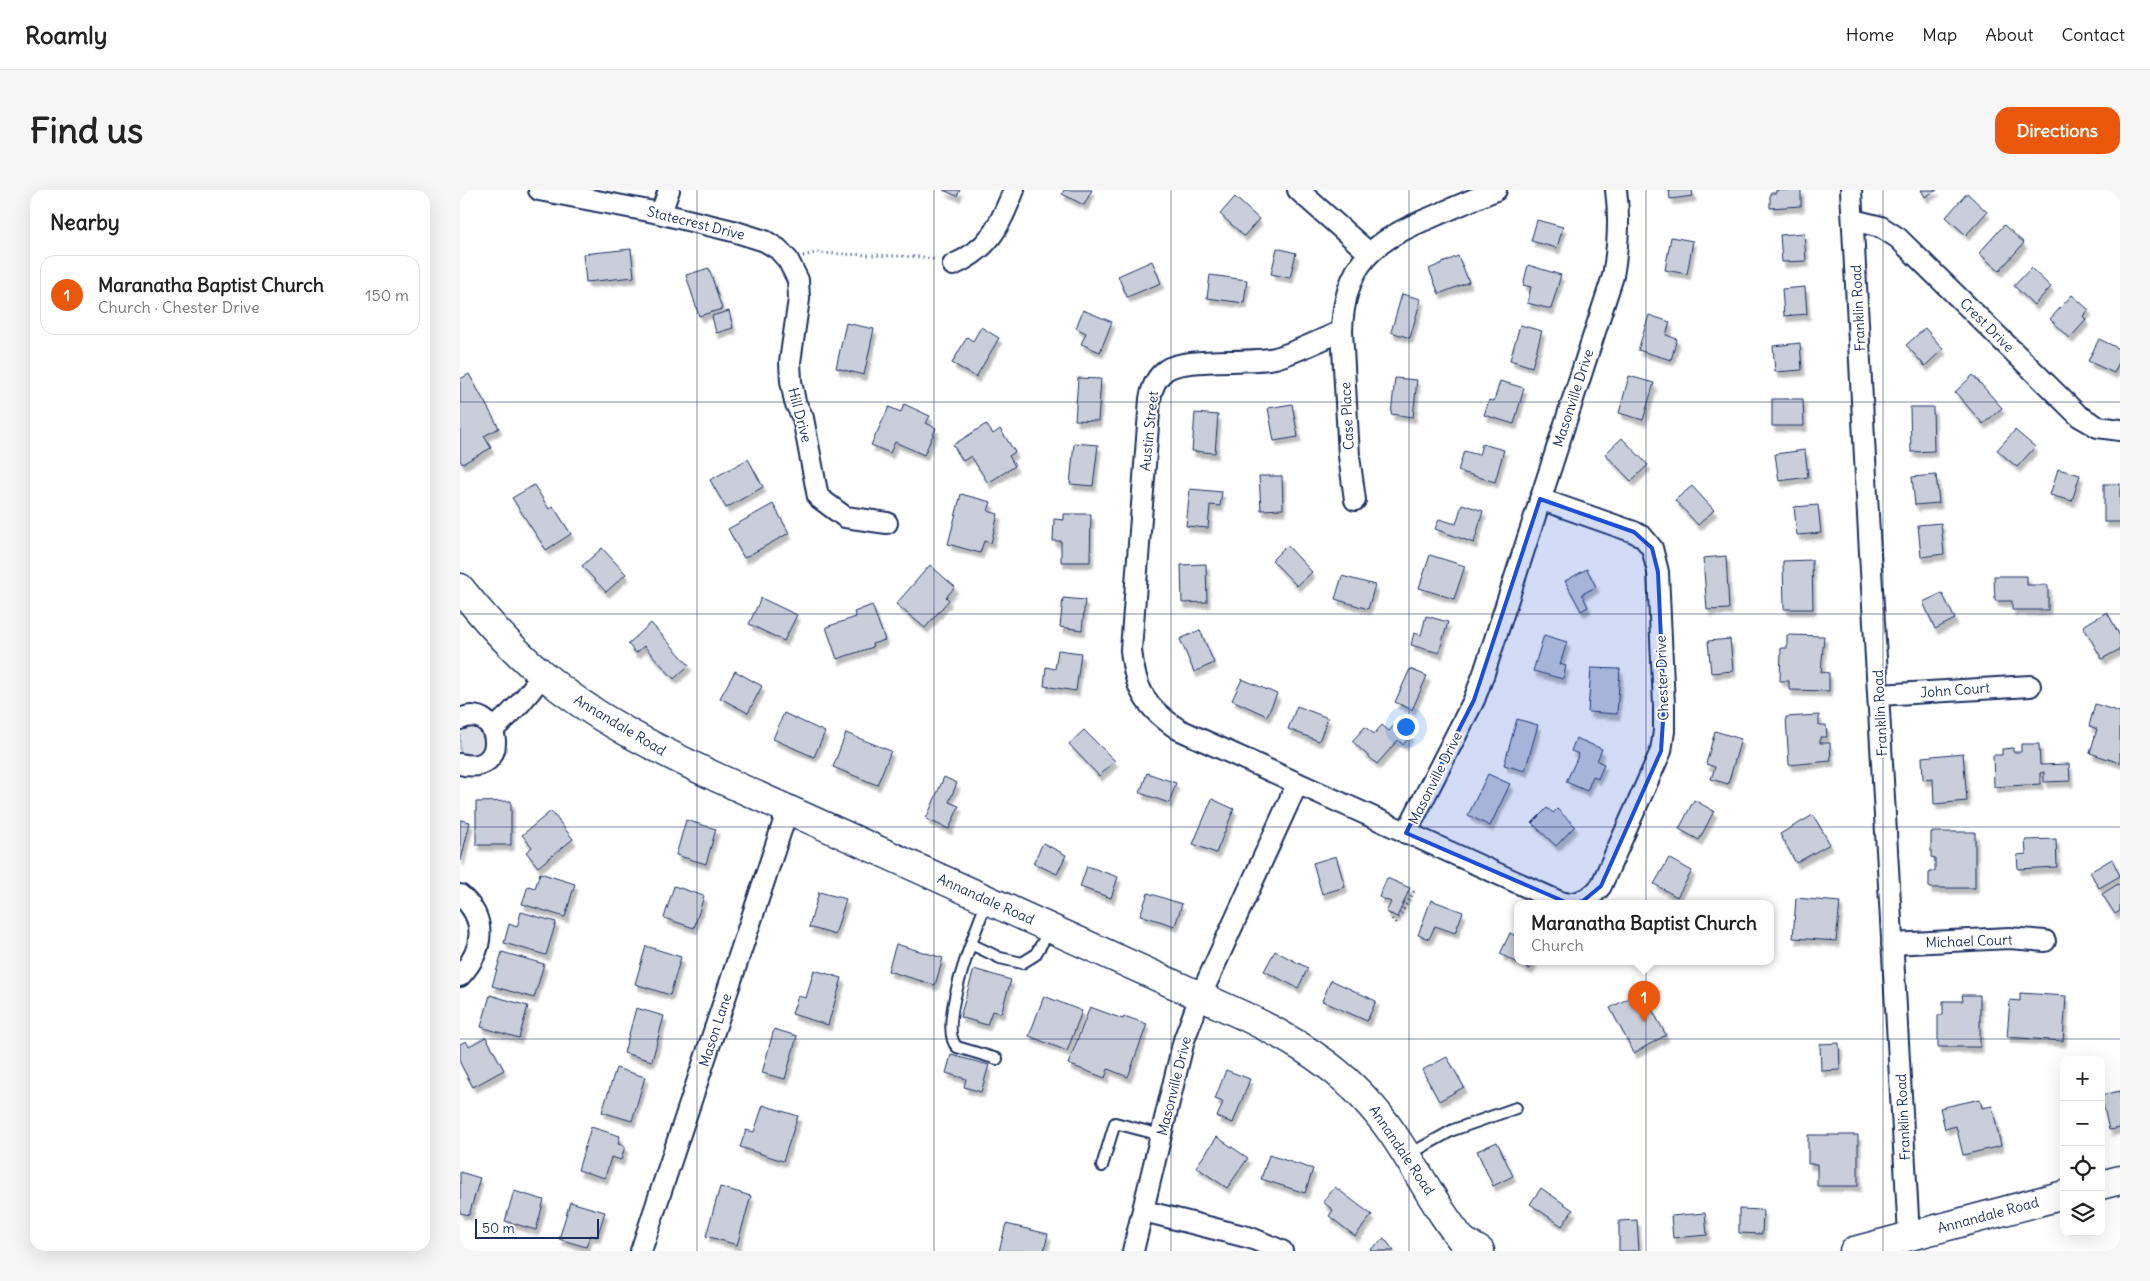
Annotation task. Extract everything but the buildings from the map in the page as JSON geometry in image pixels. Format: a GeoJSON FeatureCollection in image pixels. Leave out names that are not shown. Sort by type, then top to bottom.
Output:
{"type":"FeatureCollection","features":[{"type":"Feature","properties":{"kind":"main road","name":"Annandale Road"},"geometry":{"type":"LineString","coordinates":[[460,588],[485,619],[542,674],[584,705],[633,736],[692,765],[1281,1034],[1316,1055],[1340,1073],[1366,1098],[1471,1248]]}},
{"type":"Feature","properties":{"kind":"main road"},"geometry":{"type":"LineString","coordinates":[[2105,1184],[2120,1180]]}},
{"type":"Feature","properties":{"kind":"main road","name":"Annandale Road"},"geometry":{"type":"LineString","coordinates":[[1854,1251],[2060,1196]]}},
{"type":"Feature","properties":{"kind":"street","name":"Statecrest Drive"},"geometry":{"type":"LineString","coordinates":[[538,190],[661,213],[765,241],[778,249],[788,260]]}},
{"type":"Feature","properties":{"kind":"street"},"geometry":{"type":"LineString","coordinates":[[661,213],[669,190]]}},
{"type":"Feature","properties":{"kind":"street"},"geometry":{"type":"LineString","coordinates":[[953,265],[980,250],[992,236],[1014,190]]}},
{"type":"Feature","properties":{"kind":"street"},"geometry":{"type":"LineString","coordinates":[[1298,190],[1369,253]]}},
{"type":"Feature","properties":{"kind":"street"},"geometry":{"type":"LineString","coordinates":[[1342,331],[1343,308],[1348,289],[1356,270],[1369,253],[1384,240],[1403,229],[1496,190]]}},
{"type":"Feature","properties":{"kind":"street","name":"Masonville Drive"},"geometry":{"type":"LineString","coordinates":[[1133,1251],[1184,1040],[1200,997],[1297,784],[1406,833],[1474,700],[1613,276],[1618,249],[1616,190]]}},
{"type":"Feature","properties":{"kind":"street","name":"Franklin Road"},"geometry":{"type":"LineString","coordinates":[[1851,190],[1909,1235]]}},
{"type":"Feature","properties":{"kind":"street","name":"Crest Drive"},"geometry":{"type":"LineString","coordinates":[[1853,220],[1881,227],[1898,238],[2079,416],[2098,427],[2120,430]]}},
{"type":"Feature","properties":{"kind":"street","name":"Hill Drive"},"geometry":{"type":"LineString","coordinates":[[788,260],[798,280],[799,299],[790,362],[790,381],[795,402],[803,418],[818,497],[845,516],[887,523]]}},
{"type":"Feature","properties":{"kind":"street","name":"Case Place"},"geometry":{"type":"LineString","coordinates":[[1342,331],[1349,456],[1355,500]]}},
{"type":"Feature","properties":{"kind":"street","name":"Austin Street"},"geometry":{"type":"LineString","coordinates":[[1297,784],[1178,729],[1150,707],[1137,686],[1133,672],[1131,650],[1150,399],[1157,377],[1166,369],[1178,363],[1263,360],[1276,357],[1342,331]]}},
{"type":"Feature","properties":{"kind":"street","name":"Chester Drive"},"geometry":{"type":"LineString","coordinates":[[1540,499],[1634,532],[1643,537],[1652,548],[1658,572],[1664,706],[1664,731],[1661,751],[1601,886],[1594,894],[1584,900]]}},
{"type":"Feature","properties":{"kind":"street"},"geometry":{"type":"LineString","coordinates":[[493,729],[510,716],[528,695],[542,674]]}},
{"type":"Feature","properties":{"kind":"street","name":"John Court"},"geometry":{"type":"LineString","coordinates":[[1880,695],[2030,686]]}},
{"type":"Feature","properties":{"kind":"street"},"geometry":{"type":"LineString","coordinates":[[460,719],[476,717],[485,721],[493,729],[496,741],[489,759],[480,765],[470,767],[460,764]]}},
{"type":"Feature","properties":{"kind":"street","name":"Mason Lane"},"geometry":{"type":"LineString","coordinates":[[642,1251],[788,809]]}},
{"type":"Feature","properties":{"kind":"street"},"geometry":{"type":"LineString","coordinates":[[1406,833],[1558,900]]}},
{"type":"Feature","properties":{"kind":"street"},"geometry":{"type":"LineString","coordinates":[[460,895],[469,902],[475,913],[480,926],[480,938],[474,955],[460,976]]}},
{"type":"Feature","properties":{"kind":"street","name":"Michael Court"},"geometry":{"type":"LineString","coordinates":[[1892,944],[2009,938],[2045,941]]}},
{"type":"Feature","properties":{"kind":"street"},"geometry":{"type":"LineString","coordinates":[[1144,1211],[1251,1238],[1282,1251]]}},
{"type":"Feature","properties":{"kind":"lane"},"geometry":{"type":"LineString","coordinates":[[987,900],[956,991],[951,1026],[953,1043],[957,1047],[997,1059]]}},
{"type":"Feature","properties":{"kind":"lane"},"geometry":{"type":"LineString","coordinates":[[971,944],[1000,958],[1022,963],[1035,955],[1051,929]]}},
{"type":"Feature","properties":{"kind":"lane"},"geometry":{"type":"LineString","coordinates":[[1407,1155],[1453,1130],[1516,1108]]}},
{"type":"Feature","properties":{"kind":"lane"},"geometry":{"type":"LineString","coordinates":[[1102,1166],[1115,1123],[1161,1135]]}},
{"type":"Feature","properties":{"kind":"path"},"geometry":{"type":"LineString","coordinates":[[788,260],[815,252],[924,257],[953,265]]}},
{"type":"Feature","properties":{"kind":"path"},"geometry":{"type":"LineString","coordinates":[[1391,914],[1393,921],[1396,922],[1416,888]]}},
{"type":"Feature","properties":{"kind":"highlighted area"},"geometry":{"type":"Polygon","coordinates":[[[1540,499],[1634,532],[1652,548],[1658,572],[1664,706],[1661,751],[1601,886],[1583,901],[1570,904],[1406,833],[1474,700],[1540,499]]]}},
{"type":"Feature","properties":{"kind":"shaded area"},"geometry":{"type":"Polygon","coordinates":[[[470,726],[482,734],[484,746],[479,755],[460,756],[460,728],[470,726]]]}},
{"type":"Feature","properties":{"kind":"place","name":"Maranatha Baptist Church"},"geometry":{"type":"Point","coordinates":[1644,1022]}}]}
